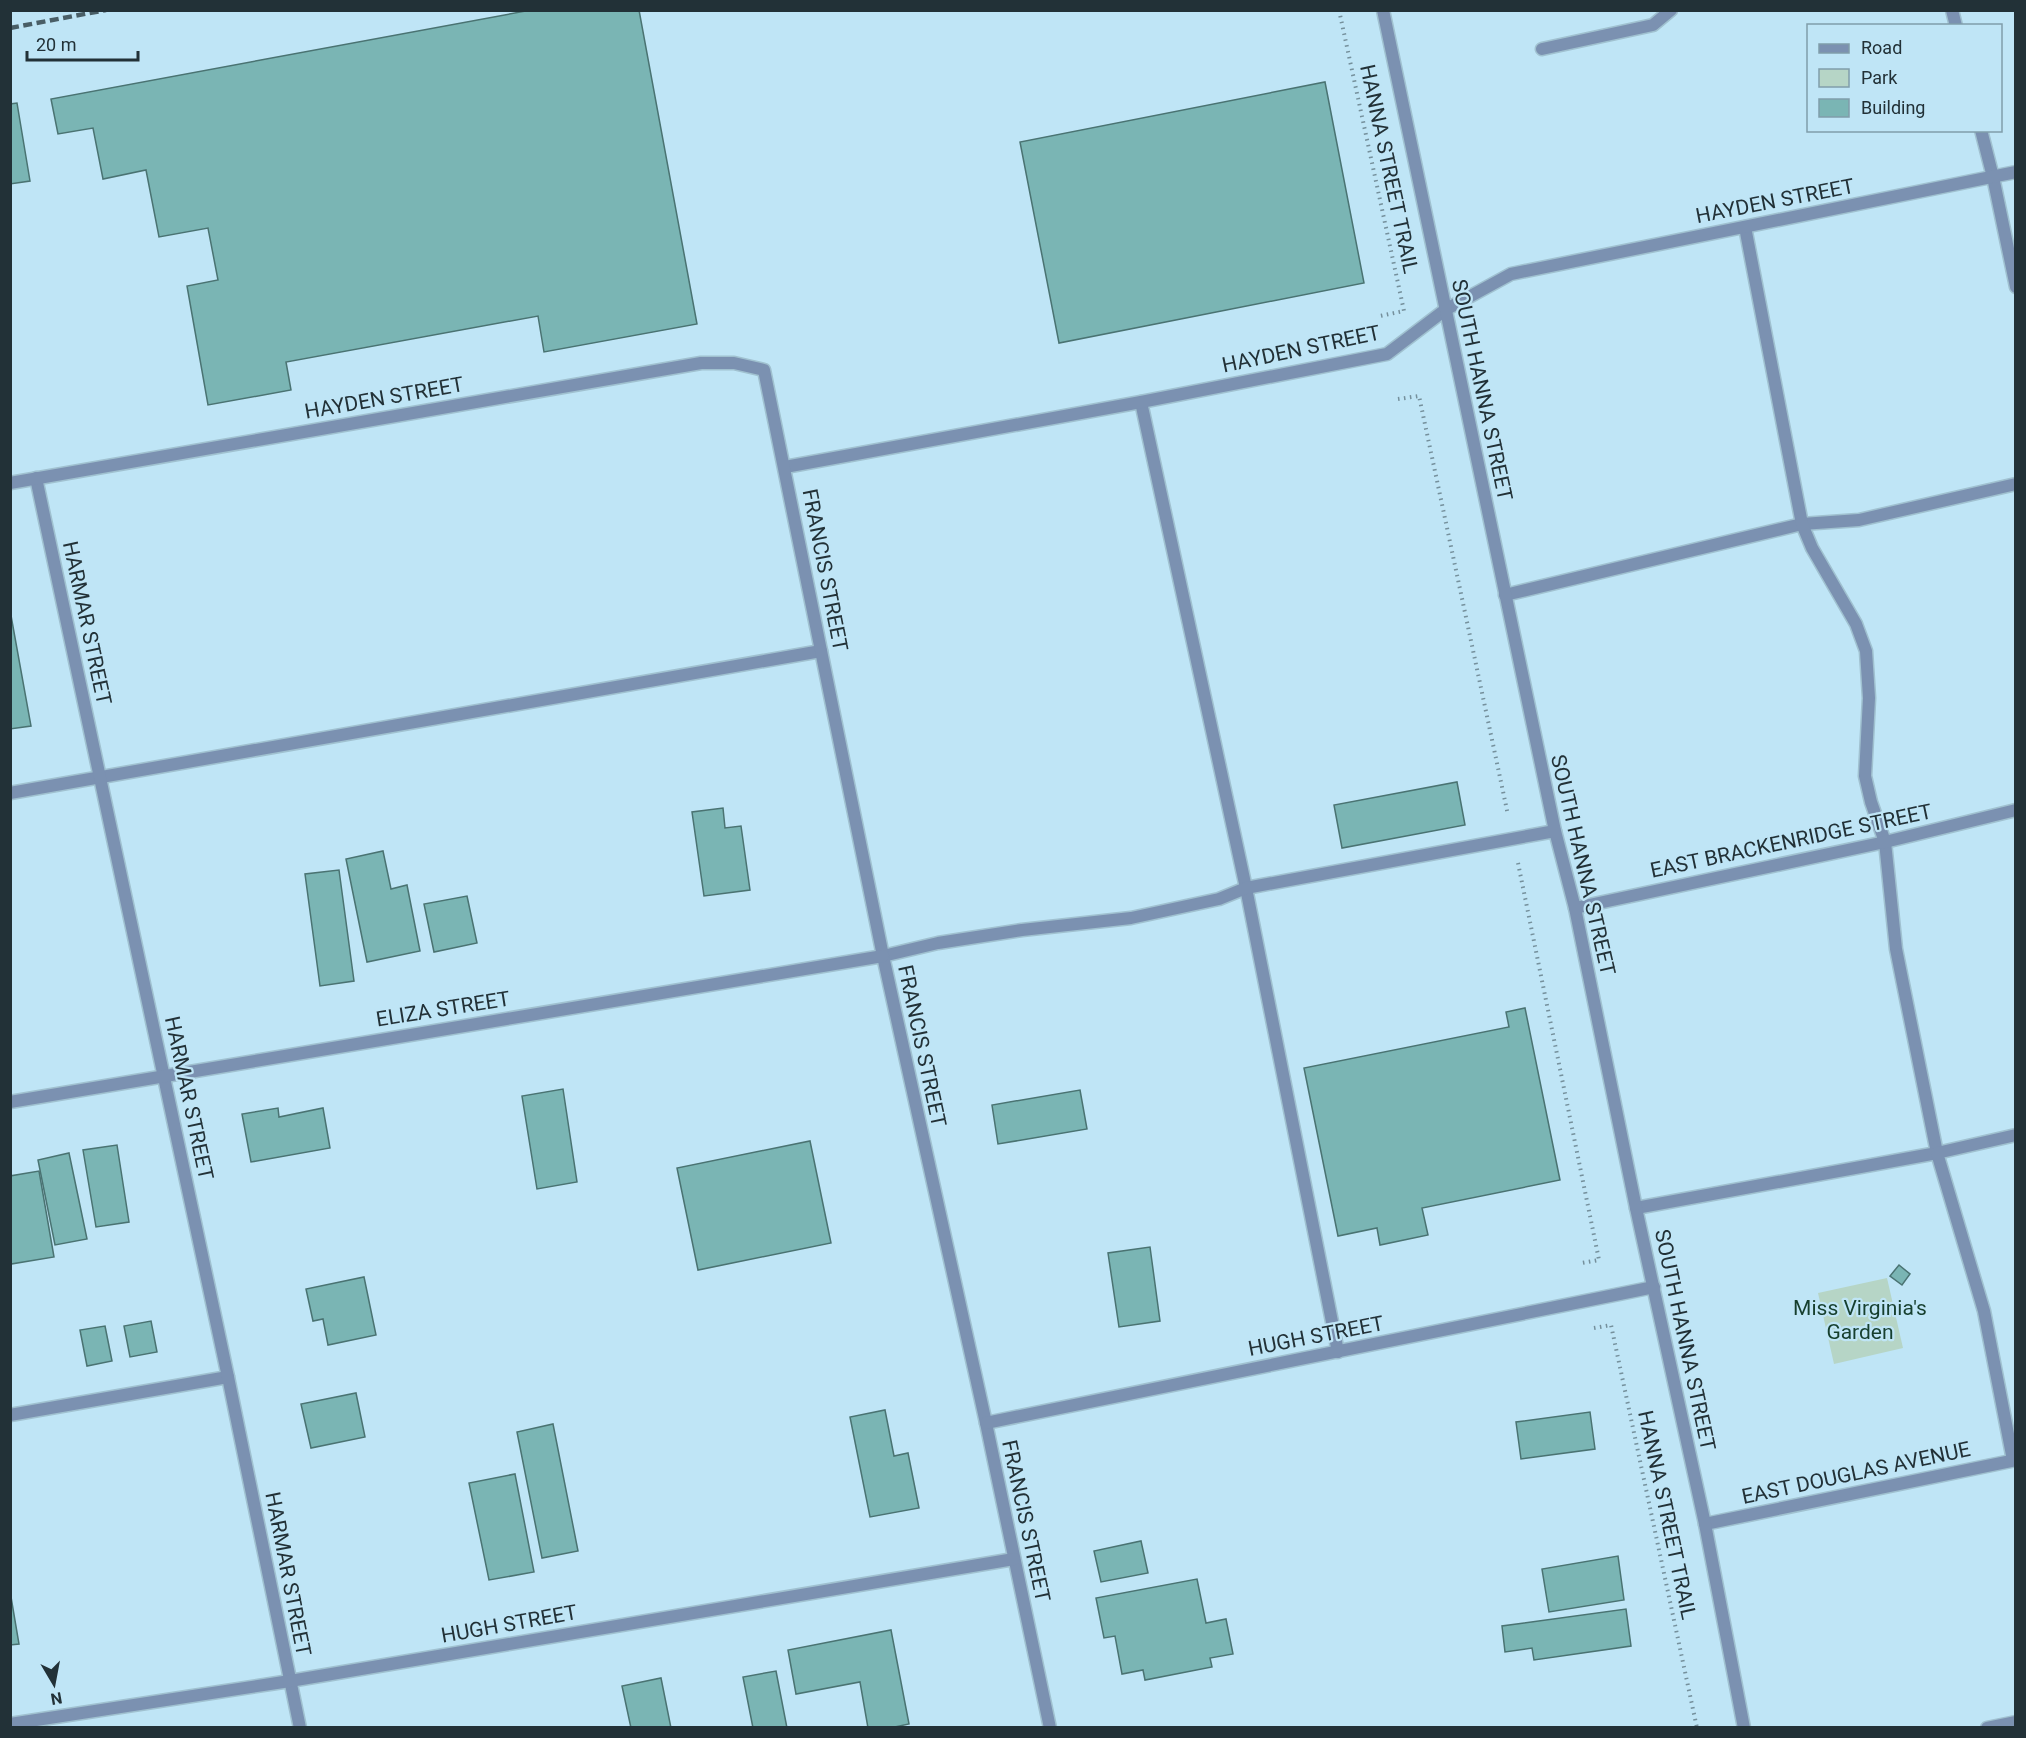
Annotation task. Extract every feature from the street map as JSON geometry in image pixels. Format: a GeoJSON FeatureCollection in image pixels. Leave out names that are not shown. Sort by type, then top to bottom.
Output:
{"type":"FeatureCollection","features":[{"type":"Feature","properties":{"kind":"street","name":"SOUTH HANNA STREET"},"geometry":{"type":"LineString","coordinates":[[1383,10],[1555,831],[1575,908],[1636,1208],[1705,1524],[1744,1728]]}},
{"type":"Feature","properties":{"kind":"street"},"geometry":{"type":"LineString","coordinates":[[1542,49],[1653,25],[1671,10]]}},
{"type":"Feature","properties":{"kind":"street"},"geometry":{"type":"LineString","coordinates":[[1982,132],[2016,287]]}},
{"type":"Feature","properties":{"kind":"street","name":"HAYDEN STREET"},"geometry":{"type":"LineString","coordinates":[[785,467],[1387,354],[1445,310],[1511,274],[2016,172]]}},
{"type":"Feature","properties":{"kind":"street"},"geometry":{"type":"LineString","coordinates":[[1745,227],[1802,524],[1812,548],[1856,624],[1866,651],[1869,698],[1865,776],[1884,842],[1896,949],[1937,1153],[1984,1311],[2014,1460]]}},
{"type":"Feature","properties":{"kind":"street","name":"HAYDEN STREET"},"geometry":{"type":"LineString","coordinates":[[10,483],[701,363],[734,363],[764,370]]}},
{"type":"Feature","properties":{"kind":"street","name":"FRANCIS STREET"},"geometry":{"type":"LineString","coordinates":[[764,370],[883,956],[986,1423],[1050,1728]]}},
{"type":"Feature","properties":{"kind":"street"},"geometry":{"type":"LineString","coordinates":[[1141,402],[1246,888],[1338,1352]]}},
{"type":"Feature","properties":{"kind":"street","name":"HARMAR STREET"},"geometry":{"type":"LineString","coordinates":[[36,478],[228,1377],[300,1728]]}},
{"type":"Feature","properties":{"kind":"street"},"geometry":{"type":"LineString","coordinates":[[1505,595],[1802,524],[1859,520],[2016,484]]}},
{"type":"Feature","properties":{"kind":"street"},"geometry":{"type":"LineString","coordinates":[[10,793],[821,651]]}},
{"type":"Feature","properties":{"kind":"street","name":"EAST BRACKENRIDGE STREET"},"geometry":{"type":"LineString","coordinates":[[1575,908],[1884,842],[2016,810]]}},
{"type":"Feature","properties":{"kind":"street","name":"ELIZA STREET"},"geometry":{"type":"LineString","coordinates":[[10,1102],[883,956],[938,942],[1131,918],[1219,899],[1246,888],[1555,831]]}},
{"type":"Feature","properties":{"kind":"street"},"geometry":{"type":"LineString","coordinates":[[1636,1208],[1937,1153],[2016,1135]]}},
{"type":"Feature","properties":{"kind":"street","name":"HUGH STREET"},"geometry":{"type":"LineString","coordinates":[[986,1423],[1654,1287]]}},
{"type":"Feature","properties":{"kind":"street"},"geometry":{"type":"LineString","coordinates":[[10,1415],[228,1377]]}},
{"type":"Feature","properties":{"kind":"street","name":"EAST DOUGLAS AVENUE"},"geometry":{"type":"LineString","coordinates":[[1705,1524],[2014,1460]]}},
{"type":"Feature","properties":{"kind":"street","name":"HUGH STREET"},"geometry":{"type":"LineString","coordinates":[[10,1724],[290,1681],[1014,1559]]}},
{"type":"Feature","properties":{"kind":"street"},"geometry":{"type":"LineString","coordinates":[[1987,1728],[2016,1722]]}},
{"type":"Feature","properties":{"kind":"path","name":"HANNA STREET TRAIL"},"geometry":{"type":"LineString","coordinates":[[1339,10],[1404,311],[1380,316]]}},
{"type":"Feature","properties":{"kind":"path","name":"HANNA STREET TRAIL"},"geometry":{"type":"LineString","coordinates":[[1594,1328],[1611,1325],[1697,1728]]}},
{"type":"Feature","properties":{"kind":"green space","name":"Miss Virginia's Garden"},"geometry":{"type":"Polygon","coordinates":[[[1887,1278],[1903,1348],[1834,1364],[1818,1293],[1887,1278]]]}},
{"type":"Feature","properties":{"kind":"building"},"geometry":{"type":"Polygon","coordinates":[[[531,10],[639,10],[697,324],[544,352],[538,316],[286,362],[291,390],[208,405],[187,286],[218,280],[208,228],[159,237],[146,170],[103,179],[93,128],[58,134],[51,99],[531,10]]]}},
{"type":"Feature","properties":{"kind":"building"},"geometry":{"type":"Polygon","coordinates":[[[1325,82],[1364,283],[1059,343],[1020,142],[1325,82]]]}},
{"type":"Feature","properties":{"kind":"building"},"geometry":{"type":"Polygon","coordinates":[[[17,103],[30,181],[10,184],[10,104],[17,103]]]}},
{"type":"Feature","properties":{"kind":"building"},"geometry":{"type":"Polygon","coordinates":[[[10,610],[31,726],[10,729],[10,610]]]}},
{"type":"Feature","properties":{"kind":"building"},"geometry":{"type":"Polygon","coordinates":[[[1457,782],[1465,825],[1342,848],[1334,805],[1457,782]]]}},
{"type":"Feature","properties":{"kind":"building"},"geometry":{"type":"Polygon","coordinates":[[[723,808],[725,828],[741,826],[750,890],[704,896],[692,812],[723,808]]]}},
{"type":"Feature","properties":{"kind":"building"},"geometry":{"type":"Polygon","coordinates":[[[383,851],[391,889],[407,885],[420,951],[367,962],[346,859],[383,851]]]}},
{"type":"Feature","properties":{"kind":"building"},"geometry":{"type":"Polygon","coordinates":[[[339,870],[354,981],[320,986],[305,874],[339,870]]]}},
{"type":"Feature","properties":{"kind":"building"},"geometry":{"type":"Polygon","coordinates":[[[467,896],[477,943],[434,952],[424,904],[467,896]]]}},
{"type":"Feature","properties":{"kind":"building"},"geometry":{"type":"Polygon","coordinates":[[[1525,1008],[1560,1180],[1422,1208],[1428,1235],[1380,1245],[1377,1228],[1338,1236],[1304,1068],[1509,1027],[1506,1012],[1525,1008]]]}},
{"type":"Feature","properties":{"kind":"building"},"geometry":{"type":"Polygon","coordinates":[[[563,1089],[577,1182],[537,1189],[522,1096],[563,1089]]]}},
{"type":"Feature","properties":{"kind":"building"},"geometry":{"type":"Polygon","coordinates":[[[1080,1090],[1087,1129],[998,1144],[992,1105],[1080,1090]]]}},
{"type":"Feature","properties":{"kind":"building"},"geometry":{"type":"Polygon","coordinates":[[[278,1108],[279,1117],[323,1108],[330,1148],[251,1162],[242,1114],[278,1108]]]}},
{"type":"Feature","properties":{"kind":"building"},"geometry":{"type":"Polygon","coordinates":[[[810,1141],[831,1243],[698,1270],[677,1168],[810,1141]]]}},
{"type":"Feature","properties":{"kind":"building"},"geometry":{"type":"Polygon","coordinates":[[[117,1145],[129,1222],[96,1227],[83,1150],[117,1145]]]}},
{"type":"Feature","properties":{"kind":"building"},"geometry":{"type":"Polygon","coordinates":[[[69,1153],[87,1239],[55,1245],[38,1160],[69,1153]]]}},
{"type":"Feature","properties":{"kind":"building"},"geometry":{"type":"Polygon","coordinates":[[[39,1171],[54,1257],[11,1264],[10,1176],[39,1171]]]}},
{"type":"Feature","properties":{"kind":"building"},"geometry":{"type":"Polygon","coordinates":[[[1150,1247],[1160,1321],[1119,1327],[1108,1253],[1150,1247]]]}},
{"type":"Feature","properties":{"kind":"building"},"geometry":{"type":"Polygon","coordinates":[[[1899,1265],[1910,1274],[1902,1285],[1890,1276],[1899,1265]]]}},
{"type":"Feature","properties":{"kind":"building"},"geometry":{"type":"Polygon","coordinates":[[[364,1277],[376,1335],[328,1345],[323,1319],[313,1321],[306,1289],[364,1277]]]}},
{"type":"Feature","properties":{"kind":"building"},"geometry":{"type":"Polygon","coordinates":[[[151,1321],[157,1352],[130,1357],[124,1326],[151,1321]]]}},
{"type":"Feature","properties":{"kind":"building"},"geometry":{"type":"Polygon","coordinates":[[[105,1326],[112,1361],[87,1366],[80,1330],[105,1326]]]}},
{"type":"Feature","properties":{"kind":"building"},"geometry":{"type":"Polygon","coordinates":[[[356,1393],[365,1437],[311,1448],[301,1404],[356,1393]]]}},
{"type":"Feature","properties":{"kind":"building"},"geometry":{"type":"Polygon","coordinates":[[[885,1410],[894,1456],[908,1453],[919,1508],[870,1517],[850,1417],[885,1410]]]}},
{"type":"Feature","properties":{"kind":"building"},"geometry":{"type":"Polygon","coordinates":[[[1590,1412],[1595,1449],[1521,1459],[1516,1422],[1590,1412]]]}},
{"type":"Feature","properties":{"kind":"building"},"geometry":{"type":"Polygon","coordinates":[[[553,1424],[578,1551],[542,1558],[517,1432],[553,1424]]]}},
{"type":"Feature","properties":{"kind":"building"},"geometry":{"type":"Polygon","coordinates":[[[515,1474],[534,1572],[489,1580],[469,1483],[515,1474]]]}},
{"type":"Feature","properties":{"kind":"building"},"geometry":{"type":"Polygon","coordinates":[[[1141,1541],[1148,1573],[1101,1582],[1094,1551],[1141,1541]]]}},
{"type":"Feature","properties":{"kind":"building"},"geometry":{"type":"Polygon","coordinates":[[[1618,1556],[1624,1600],[1549,1612],[1542,1569],[1618,1556]]]}},
{"type":"Feature","properties":{"kind":"building"},"geometry":{"type":"Polygon","coordinates":[[[1197,1579],[1206,1623],[1226,1619],[1233,1654],[1210,1658],[1212,1667],[1145,1680],[1143,1670],[1122,1674],[1115,1636],[1104,1638],[1096,1598],[1197,1579]]]}},
{"type":"Feature","properties":{"kind":"building"},"geometry":{"type":"Polygon","coordinates":[[[10,1591],[19,1644],[10,1645],[10,1591]]]}},
{"type":"Feature","properties":{"kind":"building"},"geometry":{"type":"Polygon","coordinates":[[[1626,1609],[1631,1646],[1534,1660],[1532,1648],[1505,1652],[1502,1626],[1626,1609]]]}},
{"type":"Feature","properties":{"kind":"building"},"geometry":{"type":"Polygon","coordinates":[[[891,1630],[909,1724],[890,1728],[868,1728],[860,1682],[796,1694],[788,1650],[891,1630]]]}},
{"type":"Feature","properties":{"kind":"building"},"geometry":{"type":"Polygon","coordinates":[[[776,1671],[787,1728],[753,1728],[743,1677],[776,1671]]]}},
{"type":"Feature","properties":{"kind":"building"},"geometry":{"type":"Polygon","coordinates":[[[661,1678],[671,1728],[631,1728],[622,1686],[661,1678]]]}},
{"type":"Feature","properties":{"kind":"railway"},"geometry":{"type":"LineString","coordinates":[[10,28],[106,10]]}}]}
